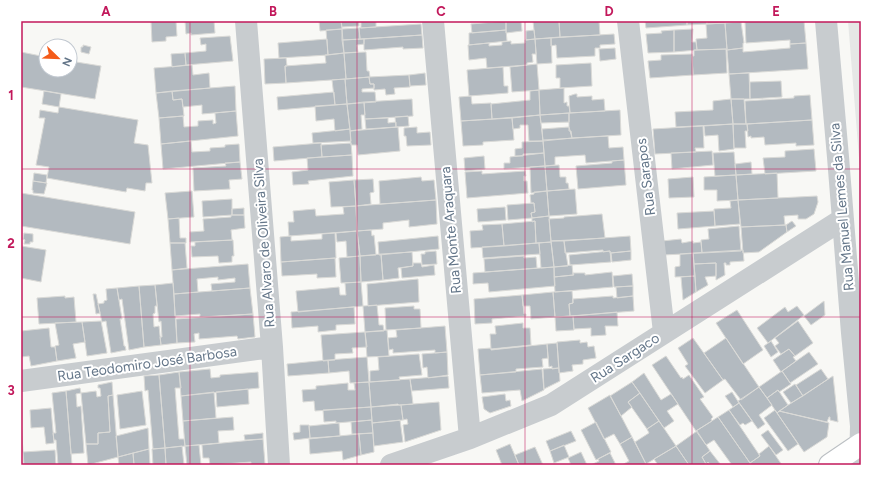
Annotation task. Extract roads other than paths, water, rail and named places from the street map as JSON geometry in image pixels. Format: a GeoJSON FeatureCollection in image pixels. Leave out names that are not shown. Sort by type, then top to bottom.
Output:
{"type":"FeatureCollection","features":[{"type":"Feature","properties":{"kind":"main road"},"geometry":{"type":"LineString","coordinates":[[830,465],[861,444]]}},
{"type":"Feature","properties":{"kind":"street","name":"Rua Alvaro de Oliveira Silva"},"geometry":{"type":"LineString","coordinates":[[246,21],[272,347],[279,465]]}},
{"type":"Feature","properties":{"kind":"street","name":"Rua Monte Araquara"},"geometry":{"type":"LineString","coordinates":[[433,21],[470,438]]}},
{"type":"Feature","properties":{"kind":"street","name":"Rua Sarapos"},"geometry":{"type":"LineString","coordinates":[[628,21],[664,332]]}},
{"type":"Feature","properties":{"kind":"street","name":"Rua Manuel Lemes da Silva"},"geometry":{"type":"LineString","coordinates":[[826,21],[861,426],[860,465]]}},
{"type":"Feature","properties":{"kind":"street","name":"Rua Sargaco"},"geometry":{"type":"LineString","coordinates":[[391,465],[470,438],[551,405],[843,219]]}},
{"type":"Feature","properties":{"kind":"street","name":"Rua Teodomiro José Barbosa"},"geometry":{"type":"LineString","coordinates":[[21,381],[272,347]]}}]}
